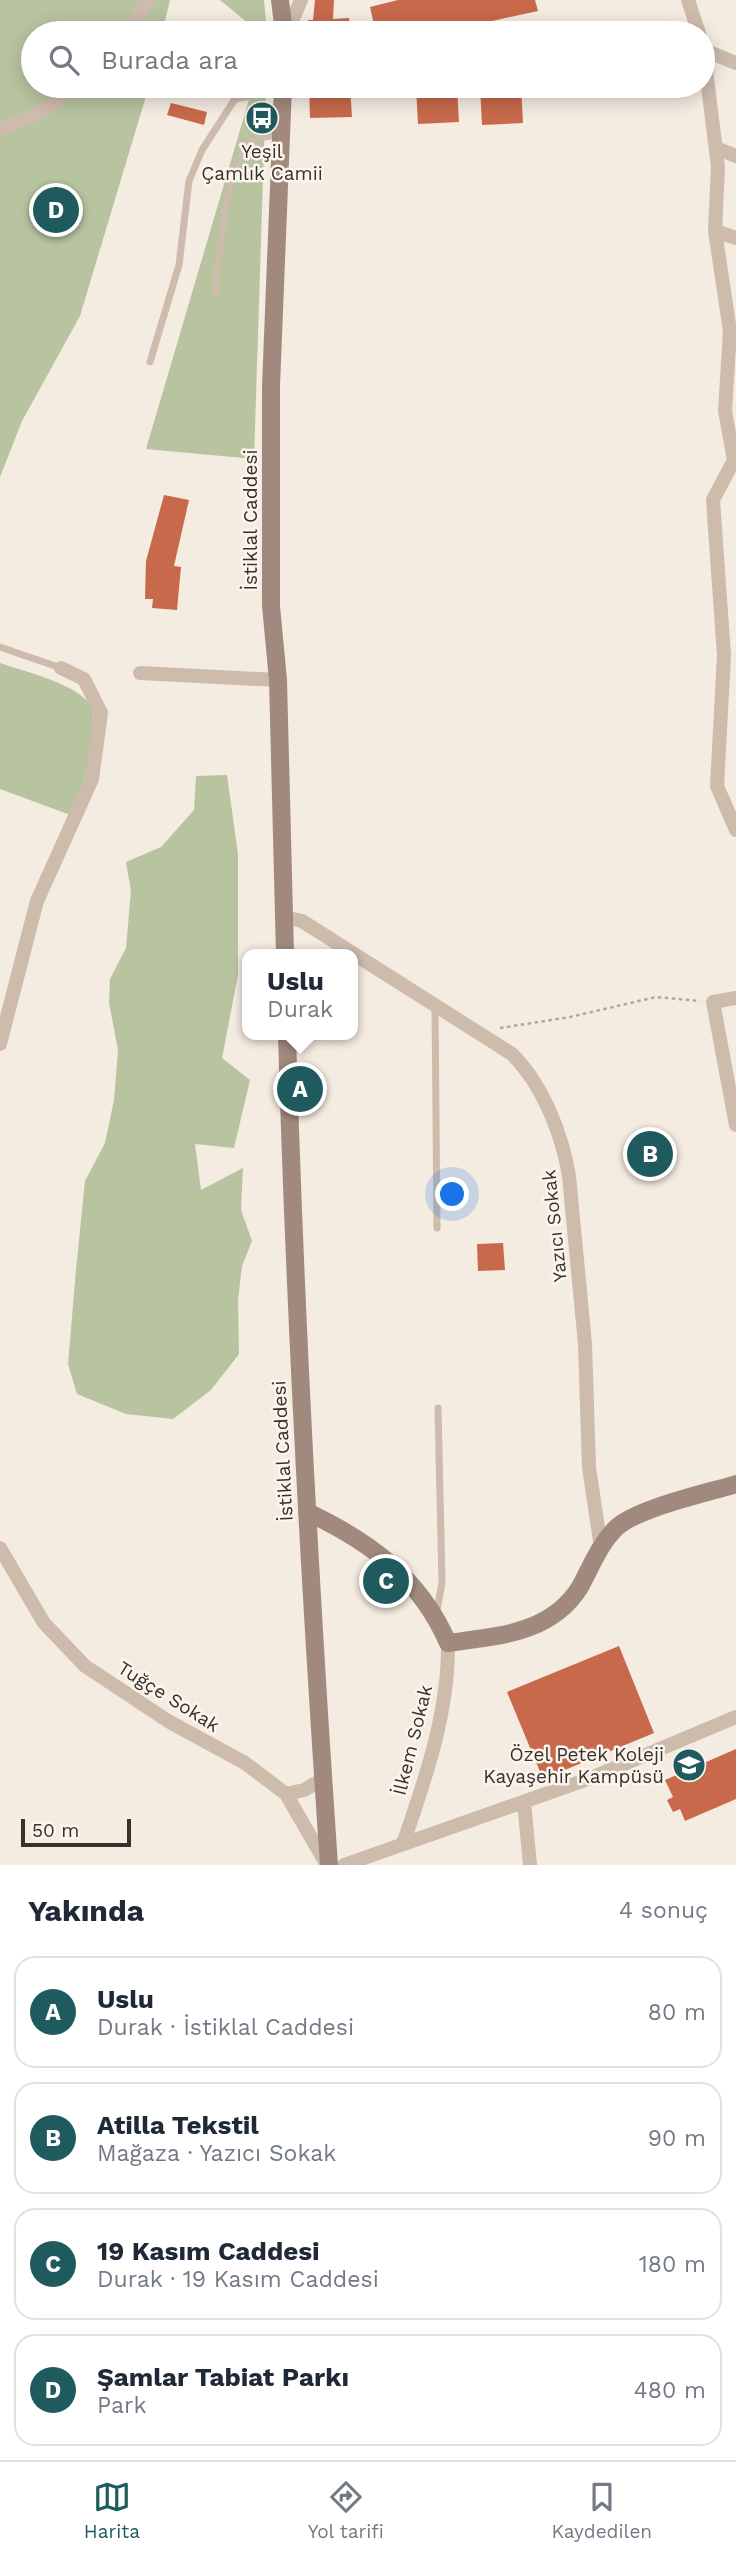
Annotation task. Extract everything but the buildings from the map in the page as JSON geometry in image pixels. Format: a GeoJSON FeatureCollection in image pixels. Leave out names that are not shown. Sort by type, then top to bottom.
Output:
{"type":"FeatureCollection","features":[{"type":"Feature","properties":{"kind":"main road"},"geometry":{"type":"LineString","coordinates":[[281,0],[284,21]]}},
{"type":"Feature","properties":{"kind":"main road","name":"İstiklal Caddesi"},"geometry":{"type":"LineString","coordinates":[[283,98],[271,386],[271,607],[278,680],[285,949]]}},
{"type":"Feature","properties":{"kind":"main road","name":"İstiklal Caddesi"},"geometry":{"type":"LineString","coordinates":[[287,1040],[292,1228],[328,1865]]}},
{"type":"Feature","properties":{"kind":"main road"},"geometry":{"type":"LineString","coordinates":[[307,1512],[368,1544],[398,1568],[435,1615],[448,1643],[515,1632],[547,1621],[562,1610],[580,1587],[601,1548],[617,1527],[638,1515],[736,1484]]}},
{"type":"Feature","properties":{"kind":"street"},"geometry":{"type":"LineString","coordinates":[[133,21],[148,0]]}},
{"type":"Feature","properties":{"kind":"street"},"geometry":{"type":"LineString","coordinates":[[291,21],[301,0]]}},
{"type":"Feature","properties":{"kind":"street"},"geometry":{"type":"LineString","coordinates":[[688,0],[695,21]]}},
{"type":"Feature","properties":{"kind":"street"},"geometry":{"type":"LineString","coordinates":[[715,53],[736,63]]}},
{"type":"Feature","properties":{"kind":"street"},"geometry":{"type":"LineString","coordinates":[[0,129],[39,113],[60,98]]}},
{"type":"Feature","properties":{"kind":"street"},"geometry":{"type":"LineString","coordinates":[[710,98],[718,167],[715,232],[730,331],[725,411],[734,460],[713,500],[724,655],[717,786],[736,830]]}},
{"type":"Feature","properties":{"kind":"street"},"geometry":{"type":"LineString","coordinates":[[716,148],[736,156]]}},
{"type":"Feature","properties":{"kind":"street"},"geometry":{"type":"LineString","coordinates":[[715,232],[736,238]]}},
{"type":"Feature","properties":{"kind":"street"},"geometry":{"type":"LineString","coordinates":[[0,1044],[37,901],[92,779],[101,713],[84,679],[61,668]]}},
{"type":"Feature","properties":{"kind":"street"},"geometry":{"type":"LineString","coordinates":[[140,673],[278,680]]}},
{"type":"Feature","properties":{"kind":"street","name":"Yazıcı Sokak"},"geometry":{"type":"LineString","coordinates":[[284,917],[302,921],[346,949]]}},
{"type":"Feature","properties":{"kind":"street","name":"Yazıcı Sokak"},"geometry":{"type":"LineString","coordinates":[[358,956],[512,1054],[528,1070],[565,1150],[585,1344],[589,1467],[601,1548]]}},
{"type":"Feature","properties":{"kind":"street"},"geometry":{"type":"LineString","coordinates":[[736,998],[713,1002],[736,1125]]}},
{"type":"Feature","properties":{"kind":"street","name":"Tuğçe Sokak"},"geometry":{"type":"LineString","coordinates":[[0,1548],[44,1623],[85,1665],[168,1721],[245,1763],[286,1794],[328,1865]]}},
{"type":"Feature","properties":{"kind":"street","name":"İlkem Sokak"},"geometry":{"type":"LineString","coordinates":[[403,1844],[438,1730],[448,1666],[448,1643]]}},
{"type":"Feature","properties":{"kind":"street"},"geometry":{"type":"LineString","coordinates":[[344,1865],[591,1778],[736,1717]]}},
{"type":"Feature","properties":{"kind":"street"},"geometry":{"type":"LineString","coordinates":[[286,1794],[304,1790],[323,1779]]}},
{"type":"Feature","properties":{"kind":"street"},"geometry":{"type":"LineString","coordinates":[[524,1802],[530,1865]]}},
{"type":"Feature","properties":{"kind":"lane"},"geometry":{"type":"LineString","coordinates":[[150,362],[179,265],[189,181],[202,149],[235,99],[239,98]]}},
{"type":"Feature","properties":{"kind":"lane"},"geometry":{"type":"LineString","coordinates":[[215,292],[230,184],[243,151],[252,141],[281,134]]}},
{"type":"Feature","properties":{"kind":"lane"},"geometry":{"type":"LineString","coordinates":[[0,647],[61,668]]}},
{"type":"Feature","properties":{"kind":"lane"},"geometry":{"type":"LineString","coordinates":[[435,1005],[432,1030],[437,1228]]}},
{"type":"Feature","properties":{"kind":"lane"},"geometry":{"type":"LineString","coordinates":[[435,1615],[442,1583],[438,1408]]}},
{"type":"Feature","properties":{"kind":"path"},"geometry":{"type":"LineString","coordinates":[[476,1031],[570,1017],[656,997],[713,1002]]}},
{"type":"Feature","properties":{"kind":"green space"},"geometry":{"type":"Polygon","coordinates":[[[0,0],[170,0],[165,21],[21,21],[21,98],[145,98],[80,316],[22,421],[0,477],[0,0]]]}},
{"type":"Feature","properties":{"kind":"green space"},"geometry":{"type":"Polygon","coordinates":[[[220,0],[264,0],[266,21],[245,21],[220,0]]]}},
{"type":"Feature","properties":{"kind":"green space"},"geometry":{"type":"Polygon","coordinates":[[[249,98],[266,98],[254,459],[146,449],[249,98]]]}},
{"type":"Feature","properties":{"kind":"green space"},"geometry":{"type":"Polygon","coordinates":[[[0,663],[60,683],[81,695],[93,712],[90,758],[73,816],[0,789],[0,663]]]}},
{"type":"Feature","properties":{"kind":"green space"},"geometry":{"type":"Polygon","coordinates":[[[227,775],[238,854],[238,975],[222,1058],[250,1080],[234,1148],[195,1144],[201,1190],[243,1168],[241,1210],[252,1241],[242,1266],[238,1300],[239,1354],[211,1390],[173,1419],[126,1414],[77,1394],[68,1364],[85,1181],[105,1143],[114,1100],[118,1050],[109,1003],[110,979],[126,948],[131,891],[126,862],[161,847],[194,810],[196,776],[227,775]]]}},
{"type":"Feature","properties":{"kind":"place","name":"Yeşil Çamlık Camii"},"geometry":{"type":"Point","coordinates":[262,118]}},
{"type":"Feature","properties":{"kind":"place","name":"Şamlar Tabiat Parkı"},"geometry":{"type":"Point","coordinates":[56,210]}},
{"type":"Feature","properties":{"kind":"place","name":"Uslu"},"geometry":{"type":"Point","coordinates":[300,1089]}},
{"type":"Feature","properties":{"kind":"place","name":"Atilla Tekstil"},"geometry":{"type":"Point","coordinates":[650,1154]}},
{"type":"Feature","properties":{"kind":"place","name":"19 Kasım Caddesi"},"geometry":{"type":"Point","coordinates":[386,1581]}},
{"type":"Feature","properties":{"kind":"place","name":"Özel Petek Koleji Kayaşehir Kampüsü"},"geometry":{"type":"Point","coordinates":[689,1765]}}]}
